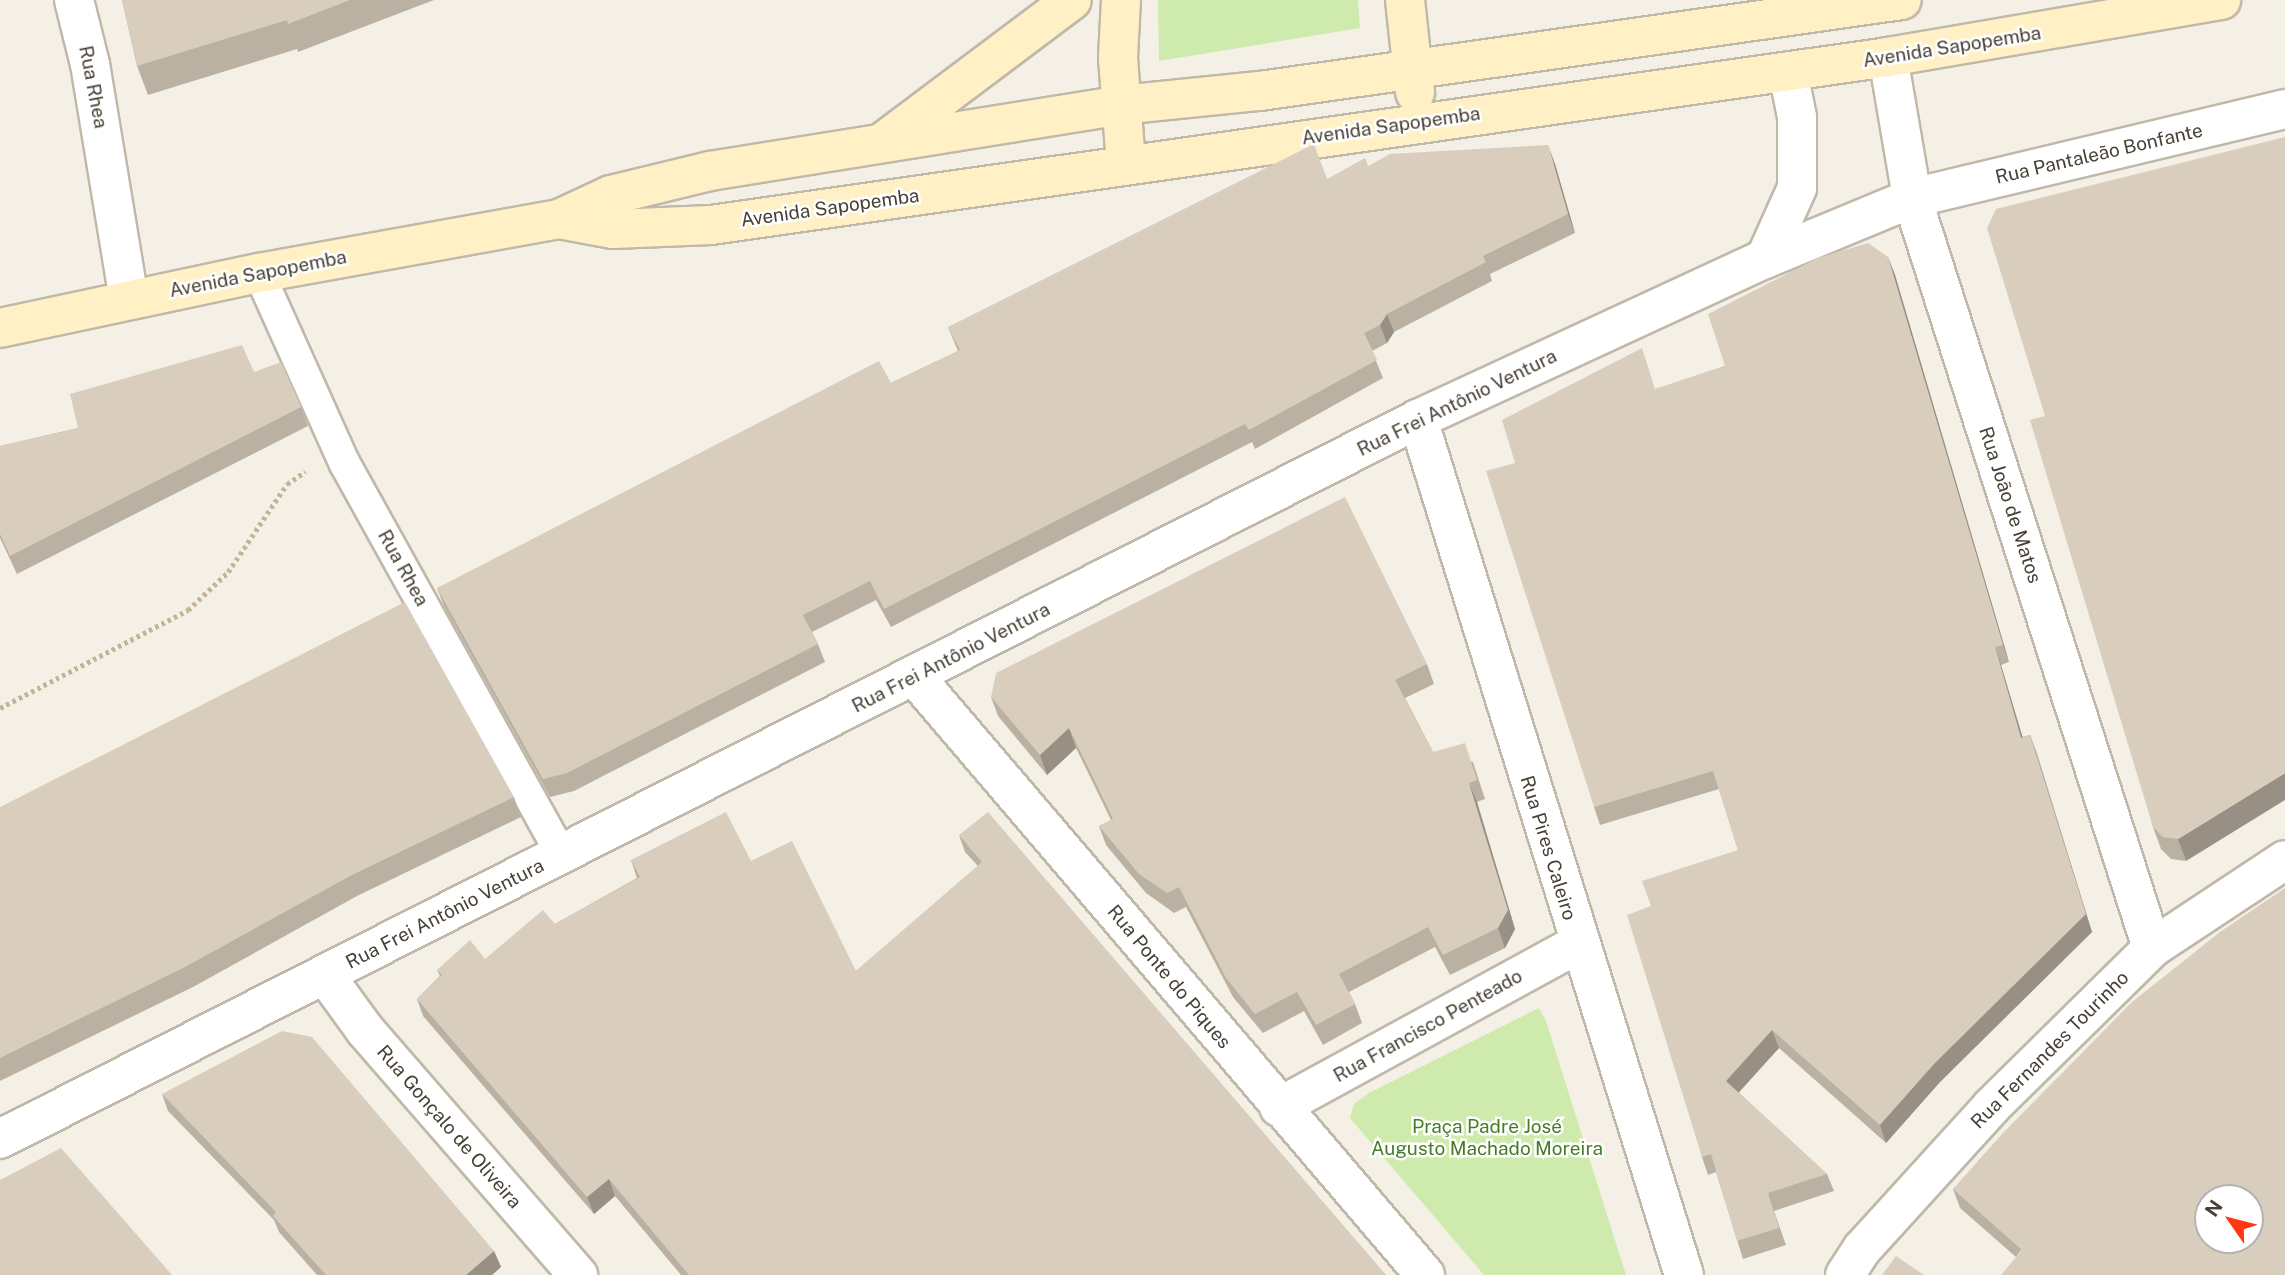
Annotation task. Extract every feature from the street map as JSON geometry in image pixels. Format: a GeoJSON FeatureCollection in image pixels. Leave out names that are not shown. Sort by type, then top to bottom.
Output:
{"type":"FeatureCollection","features":[{"type":"Feature","properties":{"kind":"main road"},"geometry":{"type":"LineString","coordinates":[[879,145],[1072,0]]}},
{"type":"Feature","properties":{"kind":"main road"},"geometry":{"type":"LineString","coordinates":[[1121,0],[1121,105],[1126,165]]}},
{"type":"Feature","properties":{"kind":"main road"},"geometry":{"type":"LineString","coordinates":[[1405,0],[1419,122]]}},
{"type":"Feature","properties":{"kind":"main road","name":"Avenida Sapopemba"},"geometry":{"type":"LineString","coordinates":[[0,328],[258,273],[559,219],[653,182],[1121,105],[1412,68],[1902,0]]}},
{"type":"Feature","properties":{"kind":"main road","name":"Avenida Sapopemba"},"geometry":{"type":"LineString","coordinates":[[559,219],[613,229],[661,230],[1788,72],[2221,0]]}},
{"type":"Feature","properties":{"kind":"street","name":"Rua Rhea"},"geometry":{"type":"LineString","coordinates":[[74,0],[90,64],[129,299]]}},
{"type":"Feature","properties":{"kind":"street","name":"Rua João de Matos"},"geometry":{"type":"LineString","coordinates":[[1888,57],[1912,198],[2152,948]]}},
{"type":"Feature","properties":{"kind":"street"},"geometry":{"type":"LineString","coordinates":[[1765,259],[1797,188],[1797,117],[1788,72]]}},
{"type":"Feature","properties":{"kind":"street","name":"Rua Pantaleão Bonfante"},"geometry":{"type":"LineString","coordinates":[[1912,198],[2285,109]]}},
{"type":"Feature","properties":{"kind":"street","name":"Rua Frei Antônio Ventura"},"geometry":{"type":"LineString","coordinates":[[0,1139],[915,677],[1418,419],[1765,259],[1912,198]]}},
{"type":"Feature","properties":{"kind":"street","name":"Rua Rhea"},"geometry":{"type":"LineString","coordinates":[[258,273],[345,464],[562,855]]}},
{"type":"Feature","properties":{"kind":"street","name":"Rua Pires Caleiro"},"geometry":{"type":"LineString","coordinates":[[1418,419],[1577,944],[1684,1275]]}},
{"type":"Feature","properties":{"kind":"street","name":"Rua Ponte do Piques"},"geometry":{"type":"LineString","coordinates":[[915,677],[1425,1275]]}},
{"type":"Feature","properties":{"kind":"street","name":"Rua Fernandes Tourinho"},"geometry":{"type":"LineString","coordinates":[[1845,1275],[1862,1249],[1992,1106],[2152,948],[2285,860]]}},
{"type":"Feature","properties":{"kind":"street","name":"Rua Francisco Penteado"},"geometry":{"type":"LineString","coordinates":[[1279,1107],[1577,944]]}},
{"type":"Feature","properties":{"kind":"street","name":"Rua Gonçalo de Oliveira"},"geometry":{"type":"LineString","coordinates":[[326,975],[365,1030],[578,1275]]}},
{"type":"Feature","properties":{"kind":"path"},"geometry":{"type":"LineString","coordinates":[[0,708],[188,610],[228,572],[287,484],[323,459],[345,464]]}},
{"type":"Feature","properties":{"kind":"green space"},"geometry":{"type":"Polygon","coordinates":[[[1158,0],[1358,0],[1360,28],[1159,61],[1158,0]]]}},
{"type":"Feature","properties":{"kind":"green space","name":"Praça Padre José Augusto Machado Moreira"},"geometry":{"type":"Polygon","coordinates":[[[1539,1008],[1546,1021],[1626,1275],[1484,1275],[1350,1118],[1354,1104],[1369,1093],[1539,1008]]]}},
{"type":"Feature","properties":{"kind":"building"},"geometry":{"type":"Polygon","coordinates":[[[122,0],[350,0],[288,24],[287,20],[137,66],[122,0]]]}},
{"type":"Feature","properties":{"kind":"building"},"geometry":{"type":"Polygon","coordinates":[[[2285,137],[2285,773],[2178,839],[2163,837],[2153,827],[2030,420],[2045,416],[1987,228],[1996,209],[2285,137]]]}},
{"type":"Feature","properties":{"kind":"building"},"geometry":{"type":"Polygon","coordinates":[[[1314,144],[1327,179],[1365,158],[1368,166],[1390,154],[1548,145],[1568,214],[1483,256],[1486,262],[1387,314],[1380,325],[1364,333],[1377,360],[1249,430],[1245,424],[884,609],[870,581],[803,615],[818,644],[567,773],[543,779],[437,588],[879,361],[891,383],[960,350],[948,327],[1314,144]]]}},
{"type":"Feature","properties":{"kind":"building"},"geometry":{"type":"Polygon","coordinates":[[[1868,243],[1888,257],[2003,645],[1995,647],[2021,738],[2030,735],[2086,914],[1934,1064],[1880,1125],[1772,1030],[1726,1081],[1827,1174],[1768,1193],[1779,1228],[1737,1241],[1711,1154],[1702,1157],[1627,915],[1651,906],[1642,881],[1738,850],[1713,771],[1594,807],[1486,471],[1515,463],[1502,420],[1642,348],[1655,389],[1725,366],[1708,314],[1818,258],[1868,243]]]}},
{"type":"Feature","properties":{"kind":"building"},"geometry":{"type":"Polygon","coordinates":[[[242,345],[254,372],[281,362],[301,407],[10,556],[0,534],[0,446],[78,428],[70,394],[242,345]]]}},
{"type":"Feature","properties":{"kind":"building"},"geometry":{"type":"Polygon","coordinates":[[[1345,497],[1427,664],[1395,680],[1433,752],[1465,743],[1477,780],[1469,783],[1508,910],[1498,928],[1443,955],[1428,927],[1339,974],[1355,1004],[1316,1025],[1297,992],[1255,1014],[1226,978],[1179,887],[1167,893],[1139,874],[1099,826],[1113,819],[1069,728],[1040,755],[991,697],[996,673],[1345,497]]]}},
{"type":"Feature","properties":{"kind":"building"},"geometry":{"type":"Polygon","coordinates":[[[405,602],[514,797],[350,876],[185,967],[0,1058],[0,807],[405,602]]]}},
{"type":"Feature","properties":{"kind":"building"},"geometry":{"type":"Polygon","coordinates":[[[726,812],[751,861],[792,841],[856,971],[982,862],[959,835],[988,812],[1386,1275],[689,1275],[609,1179],[587,1197],[417,999],[442,975],[437,970],[470,940],[485,959],[543,910],[555,924],[640,877],[631,860],[726,812]]]}},
{"type":"Feature","properties":{"kind":"building"},"geometry":{"type":"Polygon","coordinates":[[[2285,888],[2285,1275],[2001,1275],[2022,1250],[1953,1189],[2002,1134],[2132,1002],[2220,932],[2285,888]]]}},
{"type":"Feature","properties":{"kind":"building"},"geometry":{"type":"Polygon","coordinates":[[[282,1031],[312,1037],[494,1251],[466,1275],[326,1275],[273,1216],[276,1212],[162,1094],[282,1031]]]}},
{"type":"Feature","properties":{"kind":"building"},"geometry":{"type":"Polygon","coordinates":[[[61,1148],[172,1275],[0,1275],[0,1180],[61,1148]]]}},
{"type":"Feature","properties":{"kind":"building"},"geometry":{"type":"Polygon","coordinates":[[[1896,1256],[1924,1275],[1882,1275],[1896,1256]]]}}]}
